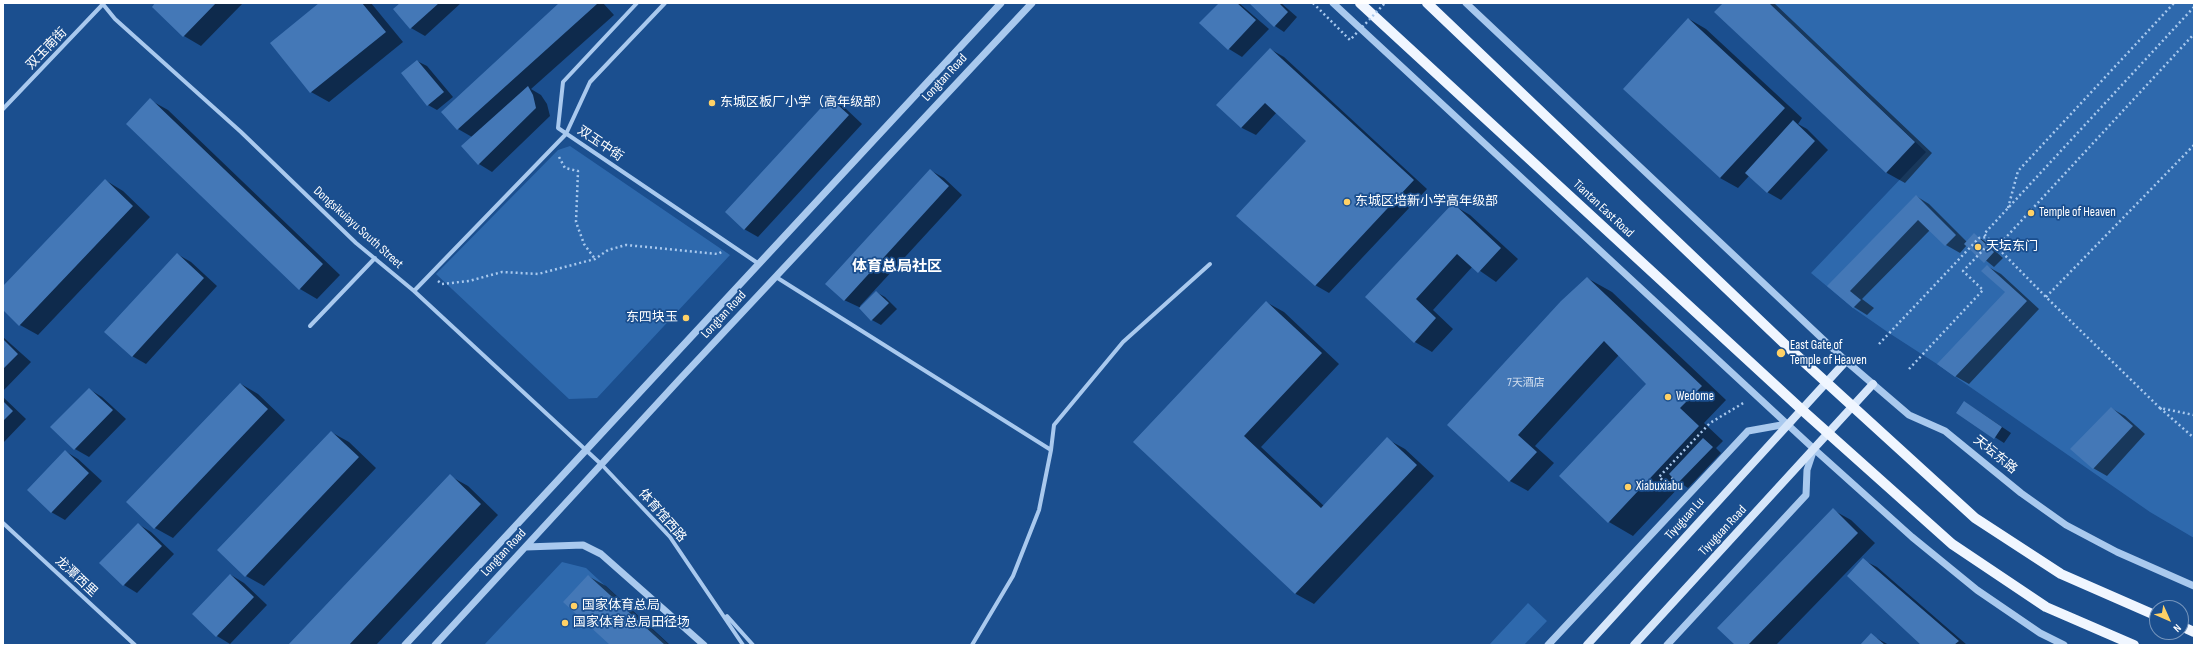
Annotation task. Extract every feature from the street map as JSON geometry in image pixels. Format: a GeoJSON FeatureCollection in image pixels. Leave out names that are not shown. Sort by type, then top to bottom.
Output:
{"type":"FeatureCollection","features":[{"type":"Feature","properties":{"kind":"main road","name":"Tiantan East Road"},"geometry":{"type":"LineString","coordinates":[[1360,3],[1829,434]]}},
{"type":"Feature","properties":{"kind":"main road"},"geometry":{"type":"LineString","coordinates":[[1427,3],[1826,383],[1975,518],[2061,574],[2149,612]]}},
{"type":"Feature","properties":{"kind":"main road"},"geometry":{"type":"LineString","coordinates":[[1801,409],[1846,361]]}},
{"type":"Feature","properties":{"kind":"main road","name":"Tiyuguan Road"},"geometry":{"type":"LineString","coordinates":[[1634,645],[1853,408],[1873,384]]}},
{"type":"Feature","properties":{"kind":"main road","name":"Tiyuguan Lu"},"geometry":{"type":"LineString","coordinates":[[1587,645],[1801,409]]}},
{"type":"Feature","properties":{"kind":"main road"},"geometry":{"type":"LineString","coordinates":[[1829,434],[1952,544],[2046,606],[2134,645]]}},
{"type":"Feature","properties":{"kind":"street","name":"双玉中街"},"geometry":{"type":"LineString","coordinates":[[637,3],[563,82],[558,128],[759,264]]}},
{"type":"Feature","properties":{"kind":"street"},"geometry":{"type":"LineString","coordinates":[[414,291],[566,134],[590,82],[665,3]]}},
{"type":"Feature","properties":{"kind":"street","name":"Longtan Road"},"geometry":{"type":"LineString","coordinates":[[405,645],[1002,3]]}},
{"type":"Feature","properties":{"kind":"street","name":"Longtan Road"},"geometry":{"type":"LineString","coordinates":[[435,645],[1032,3]]}},
{"type":"Feature","properties":{"kind":"street"},"geometry":{"type":"LineString","coordinates":[[1333,3],[1814,450],[1912,537],[1977,590],[2040,633],[2064,645]]}},
{"type":"Feature","properties":{"kind":"street","name":"天坛东路"},"geometry":{"type":"LineString","coordinates":[[1466,3],[1846,361],[1909,416],[1945,431],[2021,493],[2066,525],[2117,552],[2194,586]]}},
{"type":"Feature","properties":{"kind":"street","name":"双玉南街"},"geometry":{"type":"LineString","coordinates":[[3,109],[103,4]]}},
{"type":"Feature","properties":{"kind":"street","name":"Dongsikuiayu South Street"},"geometry":{"type":"LineString","coordinates":[[103,4],[115,19],[241,132],[375,258],[414,291],[602,465]]}},
{"type":"Feature","properties":{"kind":"street"},"geometry":{"type":"LineString","coordinates":[[310,326],[375,258]]}},
{"type":"Feature","properties":{"kind":"street"},"geometry":{"type":"LineString","coordinates":[[972,645],[1013,576],[1039,510],[1051,450],[1054,425],[1123,342],[1210,264]]}},
{"type":"Feature","properties":{"kind":"street"},"geometry":{"type":"LineString","coordinates":[[776,277],[1051,450]]}},
{"type":"Feature","properties":{"kind":"street"},"geometry":{"type":"LineString","coordinates":[[1548,645],[1748,431],[1787,424]]}},
{"type":"Feature","properties":{"kind":"street"},"geometry":{"type":"LineString","coordinates":[[1667,645],[1806,495],[1807,470],[1814,450]]}},
{"type":"Feature","properties":{"kind":"street","name":"体育馆西路"},"geometry":{"type":"LineString","coordinates":[[602,465],[670,537],[716,604]]}},
{"type":"Feature","properties":{"kind":"street","name":"龙潭西里"},"geometry":{"type":"LineString","coordinates":[[3,524],[135,645]]}},
{"type":"Feature","properties":{"kind":"street"},"geometry":{"type":"LineString","coordinates":[[526,546],[583,545],[601,554],[704,645]]}},
{"type":"Feature","properties":{"kind":"street"},"geometry":{"type":"LineString","coordinates":[[716,604],[744,645]]}},
{"type":"Feature","properties":{"kind":"street"},"geometry":{"type":"LineString","coordinates":[[716,604],[753,645]]}},
{"type":"Feature","properties":{"kind":"path"},"geometry":{"type":"LineString","coordinates":[[1313,3],[1350,40],[1385,3]]}},
{"type":"Feature","properties":{"kind":"path"},"geometry":{"type":"LineString","coordinates":[[2008,209],[2018,171],[2174,3]]}},
{"type":"Feature","properties":{"kind":"path"},"geometry":{"type":"LineString","coordinates":[[2194,7],[1984,234],[2046,297],[2160,408],[2194,438]]}},
{"type":"Feature","properties":{"kind":"path"},"geometry":{"type":"LineString","coordinates":[[1997,247],[2194,34]]}},
{"type":"Feature","properties":{"kind":"path"},"geometry":{"type":"LineString","coordinates":[[2046,297],[2194,145]]}},
{"type":"Feature","properties":{"kind":"path"},"geometry":{"type":"LineString","coordinates":[[553,147],[565,168],[578,171],[576,222],[584,244],[595,259]]}},
{"type":"Feature","properties":{"kind":"path"},"geometry":{"type":"LineString","coordinates":[[1879,344],[1979,238],[1987,237]]}},
{"type":"Feature","properties":{"kind":"path"},"geometry":{"type":"LineString","coordinates":[[1909,369],[1983,290],[1963,271],[1987,246],[1987,237]]}},
{"type":"Feature","properties":{"kind":"path"},"geometry":{"type":"LineString","coordinates":[[438,281],[442,284],[470,281],[502,272],[538,274],[595,259],[608,250],[626,245],[718,254],[731,244]]}},
{"type":"Feature","properties":{"kind":"path"},"geometry":{"type":"LineString","coordinates":[[1673,478],[1667,484],[1659,477],[1710,423],[1745,402]]}},
{"type":"Feature","properties":{"kind":"path"},"geometry":{"type":"LineString","coordinates":[[2160,408],[2194,415]]}},
{"type":"Feature","properties":{"kind":"shaded area","name":"Temple of Heaven"},"geometry":{"type":"Polygon","coordinates":[[[1769,3],[2194,3],[2194,538],[2150,512],[1937,364],[1889,333],[1853,308],[1811,273],[1926,152],[1769,3]]]}},
{"type":"Feature","properties":{"kind":"shaded area"},"geometry":{"type":"Polygon","coordinates":[[[570,146],[730,255],[597,398],[569,399],[436,274],[558,150],[570,146]]]}},
{"type":"Feature","properties":{"kind":"shaded area","name":"国家体育总局"},"geometry":{"type":"Polygon","coordinates":[[[562,562],[586,568],[669,645],[484,645],[562,562]]]}},
{"type":"Feature","properties":{"kind":"shaded area"},"geometry":{"type":"Polygon","coordinates":[[[1528,603],[1547,621],[1524,645],[1489,645],[1528,603]]]}},
{"type":"Feature","properties":{"kind":"building"},"geometry":{"type":"Polygon","coordinates":[[[155,3],[216,3],[183,37],[152,7],[155,3]]]}},
{"type":"Feature","properties":{"kind":"building"},"geometry":{"type":"Polygon","coordinates":[[[319,3],[362,3],[386,32],[310,93],[270,43],[319,3]]]}},
{"type":"Feature","properties":{"kind":"building"},"geometry":{"type":"Polygon","coordinates":[[[400,3],[439,3],[410,29],[393,9],[400,3]]]}},
{"type":"Feature","properties":{"kind":"building"},"geometry":{"type":"Polygon","coordinates":[[[559,3],[597,4],[457,130],[441,112],[559,3]]]}},
{"type":"Feature","properties":{"kind":"building"},"geometry":{"type":"Polygon","coordinates":[[[1219,3],[1237,3],[1256,20],[1228,50],[1199,23],[1219,3]]]}},
{"type":"Feature","properties":{"kind":"building"},"geometry":{"type":"Polygon","coordinates":[[[1249,3],[1279,3],[1288,12],[1274,27],[1249,3]]]}},
{"type":"Feature","properties":{"kind":"building"},"geometry":{"type":"Polygon","coordinates":[[[1723,3],[1769,3],[1915,142],[1886,173],[1714,12],[1723,3]]]}},
{"type":"Feature","properties":{"kind":"building"},"geometry":{"type":"Polygon","coordinates":[[[1688,18],[1785,108],[1720,178],[1623,89],[1688,18]]]}},
{"type":"Feature","properties":{"kind":"building"},"geometry":{"type":"Polygon","coordinates":[[[1270,48],[1414,180],[1315,286],[1236,216],[1306,141],[1265,103],[1241,128],[1216,105],[1270,48]]]}},
{"type":"Feature","properties":{"kind":"building"},"geometry":{"type":"Polygon","coordinates":[[[417,60],[444,92],[427,106],[401,73],[417,60]]]}},
{"type":"Feature","properties":{"kind":"building"},"geometry":{"type":"Polygon","coordinates":[[[528,86],[533,95],[536,108],[478,165],[461,146],[528,86]]]}},
{"type":"Feature","properties":{"kind":"building"},"geometry":{"type":"Polygon","coordinates":[[[150,98],[323,264],[299,290],[126,124],[150,98]]]}},
{"type":"Feature","properties":{"kind":"building"},"geometry":{"type":"Polygon","coordinates":[[[830,98],[849,115],[744,230],[725,212],[830,98]]]}},
{"type":"Feature","properties":{"kind":"building"},"geometry":{"type":"Polygon","coordinates":[[[1793,120],[1815,141],[1767,193],[1745,173],[1793,120]]]}},
{"type":"Feature","properties":{"kind":"building"},"geometry":{"type":"Polygon","coordinates":[[[930,169],[949,186],[844,301],[825,284],[930,169]]]}},
{"type":"Feature","properties":{"kind":"building"},"geometry":{"type":"Polygon","coordinates":[[[105,179],[133,206],[19,326],[3,310],[3,286],[105,179]]]}},
{"type":"Feature","properties":{"kind":"building"},"geometry":{"type":"Polygon","coordinates":[[[1916,195],[1956,235],[1945,246],[1918,220],[1850,291],[1861,300],[1853,308],[1827,286],[1916,195]]]}},
{"type":"Feature","properties":{"kind":"building"},"geometry":{"type":"Polygon","coordinates":[[[1453,203],[1501,248],[1478,273],[1457,254],[1416,299],[1436,318],[1414,343],[1365,297],[1453,203]]]}},
{"type":"Feature","properties":{"kind":"building","name":"天坛东门"},"geometry":{"type":"Polygon","coordinates":[[[1974,233],[1994,252],[1984,263],[1964,244],[1974,233]]]}},
{"type":"Feature","properties":{"kind":"building"},"geometry":{"type":"Polygon","coordinates":[[[177,253],[204,278],[132,357],[104,332],[177,253]]]}},
{"type":"Feature","properties":{"kind":"building"},"geometry":{"type":"Polygon","coordinates":[[[1987,265],[2027,301],[1955,377],[1937,364],[2005,292],[1981,271],[1987,265]]]}},
{"type":"Feature","properties":{"kind":"building"},"geometry":{"type":"Polygon","coordinates":[[[1587,277],[1702,386],[1680,408],[1699,426],[1608,523],[1559,476],[1646,384],[1604,341],[1518,435],[1537,452],[1509,482],[1447,425],[1561,301],[1587,277]]]}},
{"type":"Feature","properties":{"kind":"building"},"geometry":{"type":"Polygon","coordinates":[[[876,291],[889,303],[871,321],[859,308],[876,291]]]}},
{"type":"Feature","properties":{"kind":"building"},"geometry":{"type":"Polygon","coordinates":[[[1266,301],[1322,353],[1244,436],[1321,508],[1387,437],[1417,465],[1295,594],[1133,442],[1266,301]]]}},
{"type":"Feature","properties":{"kind":"building"},"geometry":{"type":"Polygon","coordinates":[[[3,339],[18,354],[3,369],[3,339]]]}},
{"type":"Feature","properties":{"kind":"building"},"geometry":{"type":"Polygon","coordinates":[[[240,383],[268,409],[154,529],[126,502],[240,383]]]}},
{"type":"Feature","properties":{"kind":"building"},"geometry":{"type":"Polygon","coordinates":[[[89,388],[113,410],[74,450],[50,427],[89,388]]]}},
{"type":"Feature","properties":{"kind":"building"},"geometry":{"type":"Polygon","coordinates":[[[3,401],[13,411],[3,421],[3,401]]]}},
{"type":"Feature","properties":{"kind":"building"},"geometry":{"type":"Polygon","coordinates":[[[1964,401],[2002,427],[1994,439],[1956,413],[1964,401]]]}},
{"type":"Feature","properties":{"kind":"building"},"geometry":{"type":"Polygon","coordinates":[[[2111,407],[2133,426],[2093,469],[2070,449],[2111,407]]]}},
{"type":"Feature","properties":{"kind":"building"},"geometry":{"type":"Polygon","coordinates":[[[331,431],[359,457],[245,577],[217,550],[331,431]]]}},
{"type":"Feature","properties":{"kind":"building"},"geometry":{"type":"Polygon","coordinates":[[[1703,438],[1713,447],[1678,483],[1669,474],[1703,438]]]}},
{"type":"Feature","properties":{"kind":"building"},"geometry":{"type":"Polygon","coordinates":[[[65,450],[89,473],[51,513],[27,490],[65,450]]]}},
{"type":"Feature","properties":{"kind":"building"},"geometry":{"type":"Polygon","coordinates":[[[450,474],[481,504],[349,645],[288,645],[450,474]]]}},
{"type":"Feature","properties":{"kind":"building"},"geometry":{"type":"Polygon","coordinates":[[[1833,508],[1858,533],[1748,645],[1735,645],[1717,628],[1833,508]]]}},
{"type":"Feature","properties":{"kind":"building"},"geometry":{"type":"Polygon","coordinates":[[[138,523],[162,546],[123,586],[99,563],[138,523]]]}},
{"type":"Feature","properties":{"kind":"building"},"geometry":{"type":"Polygon","coordinates":[[[1863,558],[1959,641],[1954,645],[1921,645],[1847,576],[1863,558]]]}},
{"type":"Feature","properties":{"kind":"building"},"geometry":{"type":"Polygon","coordinates":[[[230,574],[254,597],[216,637],[192,614],[230,574]]]}},
{"type":"Feature","properties":{"kind":"building"},"geometry":{"type":"Polygon","coordinates":[[[588,575],[665,645],[610,645],[563,602],[588,575]]]}},
{"type":"Feature","properties":{"kind":"building"},"geometry":{"type":"Polygon","coordinates":[[[1871,633],[1885,645],[1860,645],[1871,633]]]}},
{"type":"Feature","properties":{"kind":"place","name":"东城区板厂小学（高年级部）"},"geometry":{"type":"Point","coordinates":[712,103]}},
{"type":"Feature","properties":{"kind":"place","name":"东城区培新小学高年级部"},"geometry":{"type":"Point","coordinates":[1347,202]}},
{"type":"Feature","properties":{"kind":"place","name":"Temple of Heaven"},"geometry":{"type":"Point","coordinates":[2031,213]}},
{"type":"Feature","properties":{"kind":"place","name":"天坛东门"},"geometry":{"type":"Point","coordinates":[1978,247]}},
{"type":"Feature","properties":{"kind":"place","name":"东四块玉"},"geometry":{"type":"Point","coordinates":[686,318]}},
{"type":"Feature","properties":{"kind":"place","name":"East Gate of Temple of Heaven"},"geometry":{"type":"Point","coordinates":[1781,353]}},
{"type":"Feature","properties":{"kind":"place","name":"Wedome"},"geometry":{"type":"Point","coordinates":[1668,397]}},
{"type":"Feature","properties":{"kind":"place","name":"Xiabuxiabu"},"geometry":{"type":"Point","coordinates":[1628,487]}},
{"type":"Feature","properties":{"kind":"place","name":"国家体育总局"},"geometry":{"type":"Point","coordinates":[574,606]}},
{"type":"Feature","properties":{"kind":"place","name":"国家体育总局田径场"},"geometry":{"type":"Point","coordinates":[565,623]}},
{"type":"Feature","properties":{"kind":"district","name":"体育总局社区"},"geometry":{"type":"Point","coordinates":[897,267]}}]}
